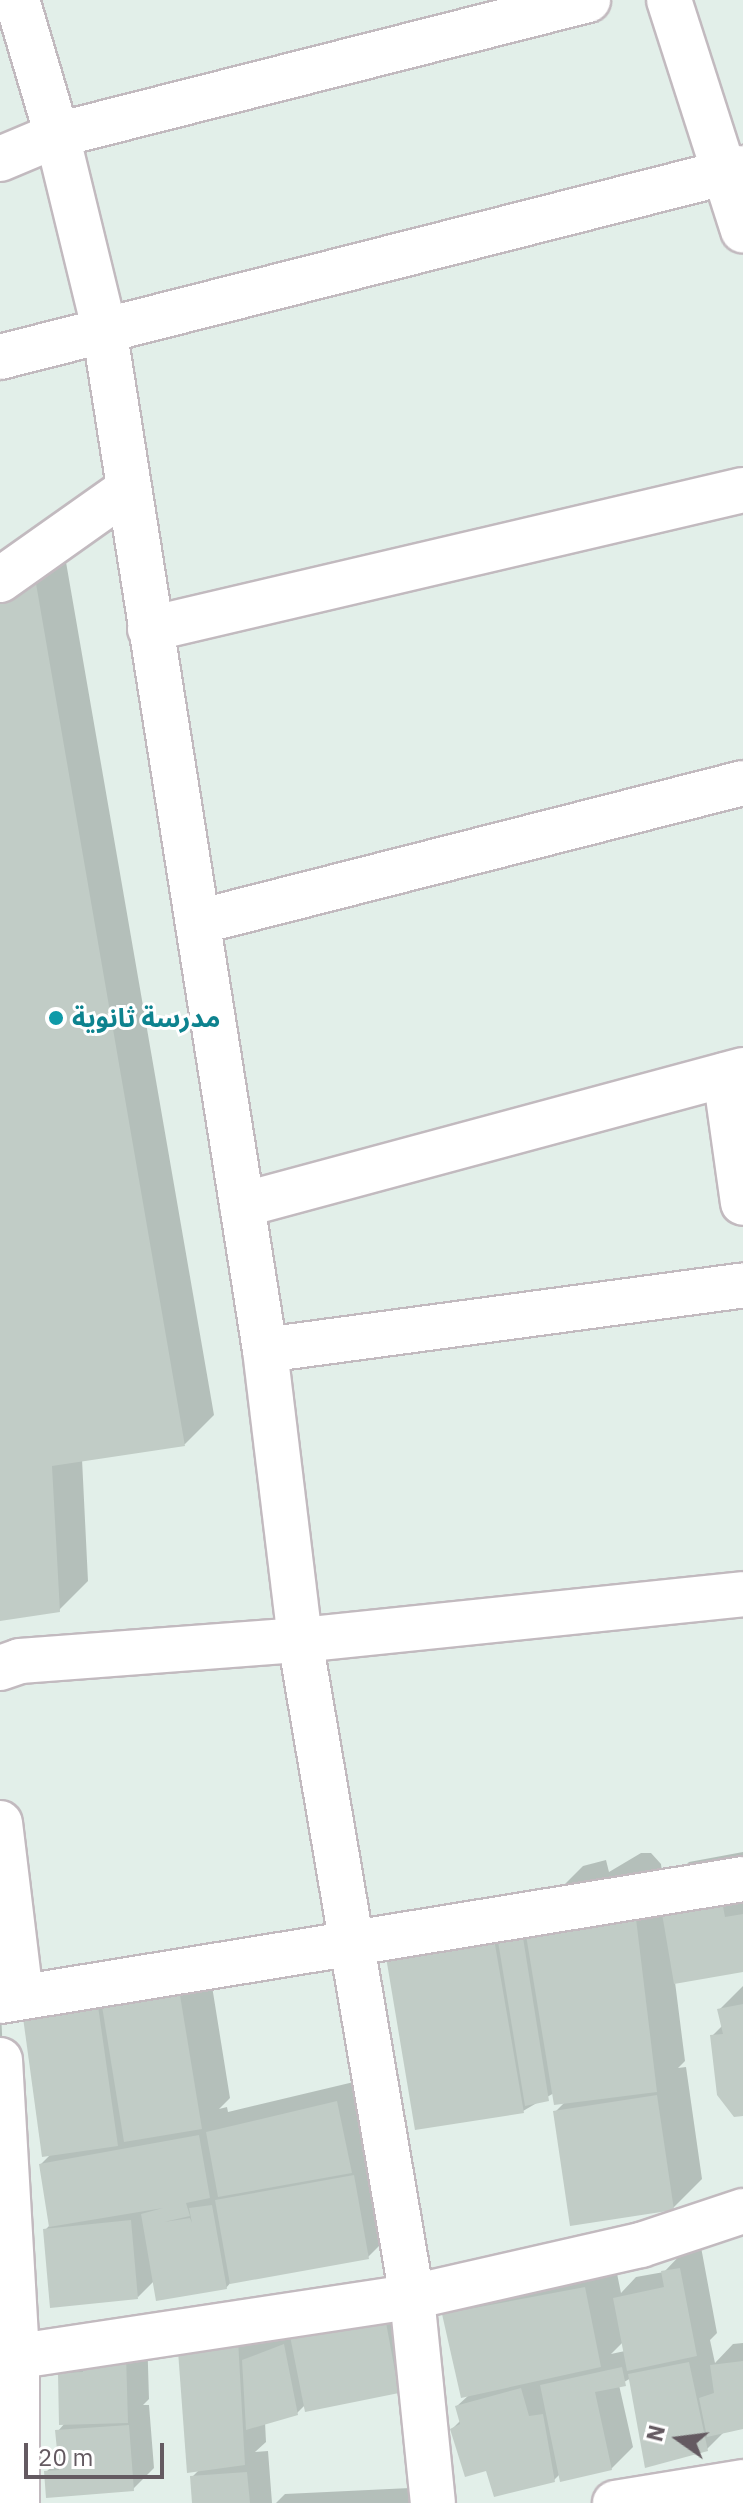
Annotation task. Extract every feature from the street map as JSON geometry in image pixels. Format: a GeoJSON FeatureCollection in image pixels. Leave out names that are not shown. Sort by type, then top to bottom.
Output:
{"type":"FeatureCollection","features":[{"type":"Feature","properties":{"kind":"street"},"geometry":{"type":"LineString","coordinates":[[17,0],[57,135],[104,328],[127,490],[265,1350],[300,1640],[412,2297],[433,2503]]}},
{"type":"Feature","properties":{"kind":"street"},"geometry":{"type":"LineString","coordinates":[[0,159],[57,135],[588,0]]}},
{"type":"Feature","properties":{"kind":"street"},"geometry":{"type":"LineString","coordinates":[[669,0],[733,170],[743,230]]}},
{"type":"Feature","properties":{"kind":"street"},"geometry":{"type":"LineString","coordinates":[[0,357],[733,170]]}},
{"type":"Feature","properties":{"kind":"street"},"geometry":{"type":"LineString","coordinates":[[0,580],[127,490]]}},
{"type":"Feature","properties":{"kind":"street"},"geometry":{"type":"LineString","coordinates":[[150,629],[743,490]]}},
{"type":"Feature","properties":{"kind":"street"},"geometry":{"type":"LineString","coordinates":[[198,922],[743,783]]}},
{"type":"Feature","properties":{"kind":"street"},"geometry":{"type":"LineString","coordinates":[[242,1205],[734,1073],[743,1203]]}},
{"type":"Feature","properties":{"kind":"street"},"geometry":{"type":"LineString","coordinates":[[265,1350],[743,1285]]}},
{"type":"Feature","properties":{"kind":"street"},"geometry":{"type":"LineString","coordinates":[[0,1668],[20,1661],[300,1640],[743,1594]]}},
{"type":"Feature","properties":{"kind":"street"},"geometry":{"type":"LineString","coordinates":[[0,1823],[10,1999],[743,1879]]}},
{"type":"Feature","properties":{"kind":"street"},"geometry":{"type":"LineString","coordinates":[[0,2060],[9,2358],[17,2503]]}},
{"type":"Feature","properties":{"kind":"street"},"geometry":{"type":"LineString","coordinates":[[9,2358],[412,2297],[641,2245],[743,2211]]}},
{"type":"Feature","properties":{"kind":"street"},"geometry":{"type":"LineString","coordinates":[[615,2503],[743,2482]]}},
{"type":"Feature","properties":{"kind":"building","name":"مدرسة ثانوية"},"geometry":{"type":"Polygon","coordinates":[[[33,566],[185,1446],[52,1466],[60,1612],[0,1621],[0,591],[33,566]]]}},
{"type":"Feature","properties":{"kind":"building"},"geometry":{"type":"Polygon","coordinates":[[[718,1879],[725,1917],[743,1914],[743,1972],[674,1984],[658,1890],[718,1879]]]}},
{"type":"Feature","properties":{"kind":"building"},"geometry":{"type":"Polygon","coordinates":[[[633,1894],[657,2092],[554,2105],[524,1923],[633,1894]]]}},
{"type":"Feature","properties":{"kind":"building"},"geometry":{"type":"Polygon","coordinates":[[[521,1925],[549,2101],[525,2106],[496,1929],[521,1925]]]}},
{"type":"Feature","properties":{"kind":"building"},"geometry":{"type":"Polygon","coordinates":[[[493,1933],[524,2113],[415,2130],[386,1957],[493,1933]]]}},
{"type":"Feature","properties":{"kind":"building"},"geometry":{"type":"Polygon","coordinates":[[[178,1983],[202,2129],[124,2142],[102,2006],[178,1983]]]}},
{"type":"Feature","properties":{"kind":"building"},"geometry":{"type":"Polygon","coordinates":[[[97,1999],[118,2146],[42,2157],[22,2010],[97,1999]]]}},
{"type":"Feature","properties":{"kind":"building"},"geometry":{"type":"Polygon","coordinates":[[[743,2004],[743,2116],[734,2117],[717,2095],[710,2035],[723,2034],[717,2009],[743,2004]]]}},
{"type":"Feature","properties":{"kind":"building"},"geometry":{"type":"Polygon","coordinates":[[[657,2095],[674,2210],[570,2226],[553,2111],[657,2095]]]}},
{"type":"Feature","properties":{"kind":"building"},"geometry":{"type":"Polygon","coordinates":[[[337,2101],[352,2173],[218,2197],[206,2132],[337,2101]]]}},
{"type":"Feature","properties":{"kind":"building"},"geometry":{"type":"Polygon","coordinates":[[[199,2135],[210,2198],[186,2203],[190,2216],[164,2222],[190,2218],[192,2223],[189,2208],[212,2205],[227,2289],[156,2301],[141,2214],[163,2208],[49,2227],[39,2164],[199,2135]]]}},
{"type":"Feature","properties":{"kind":"building"},"geometry":{"type":"Polygon","coordinates":[[[354,2175],[369,2259],[230,2284],[215,2200],[354,2175]]]}},
{"type":"Feature","properties":{"kind":"building"},"geometry":{"type":"Polygon","coordinates":[[[131,2220],[138,2299],[50,2308],[43,2229],[131,2220]]]}},
{"type":"Feature","properties":{"kind":"building"},"geometry":{"type":"Polygon","coordinates":[[[680,2268],[697,2356],[627,2371],[613,2298],[664,2287],[661,2271],[680,2268]]]}},
{"type":"Feature","properties":{"kind":"building"},"geometry":{"type":"Polygon","coordinates":[[[585,2287],[601,2367],[461,2398],[442,2314],[585,2287]]]}},
{"type":"Feature","properties":{"kind":"building"},"geometry":{"type":"Polygon","coordinates":[[[385,2317],[399,2393],[305,2412],[290,2336],[385,2317]]]}},
{"type":"Feature","properties":{"kind":"building"},"geometry":{"type":"Polygon","coordinates":[[[238,2339],[245,2465],[187,2473],[178,2351],[238,2339]]]}},
{"type":"Feature","properties":{"kind":"building"},"geometry":{"type":"Polygon","coordinates":[[[284,2344],[298,2415],[246,2430],[242,2360],[284,2344]]]}},
{"type":"Feature","properties":{"kind":"building"},"geometry":{"type":"Polygon","coordinates":[[[126,2354],[128,2423],[59,2425],[58,2373],[83,2372],[82,2355],[126,2354]]]}},
{"type":"Feature","properties":{"kind":"building"},"geometry":{"type":"Polygon","coordinates":[[[743,2361],[743,2429],[707,2437],[699,2398],[714,2393],[710,2365],[743,2361]]]}},
{"type":"Feature","properties":{"kind":"building"},"geometry":{"type":"Polygon","coordinates":[[[689,2362],[708,2451],[645,2468],[628,2374],[689,2362]]]}},
{"type":"Feature","properties":{"kind":"building"},"geometry":{"type":"Polygon","coordinates":[[[622,2367],[626,2386],[595,2392],[612,2470],[560,2482],[540,2385],[622,2367]]]}},
{"type":"Feature","properties":{"kind":"building"},"geometry":{"type":"Polygon","coordinates":[[[521,2388],[529,2416],[543,2414],[555,2482],[494,2497],[486,2471],[465,2477],[450,2429],[460,2424],[455,2406],[521,2388]]]}},
{"type":"Feature","properties":{"kind":"building"},"geometry":{"type":"Polygon","coordinates":[[[129,2425],[134,2491],[46,2498],[44,2471],[59,2470],[55,2430],[129,2425]]]}},
{"type":"Feature","properties":{"kind":"building"},"geometry":{"type":"Polygon","coordinates":[[[247,2472],[250,2503],[192,2503],[190,2476],[247,2472]]]}},
{"type":"Feature","properties":{"kind":"place","name":"مدرسة ثانوية"},"geometry":{"type":"Point","coordinates":[56,1018]}}]}
